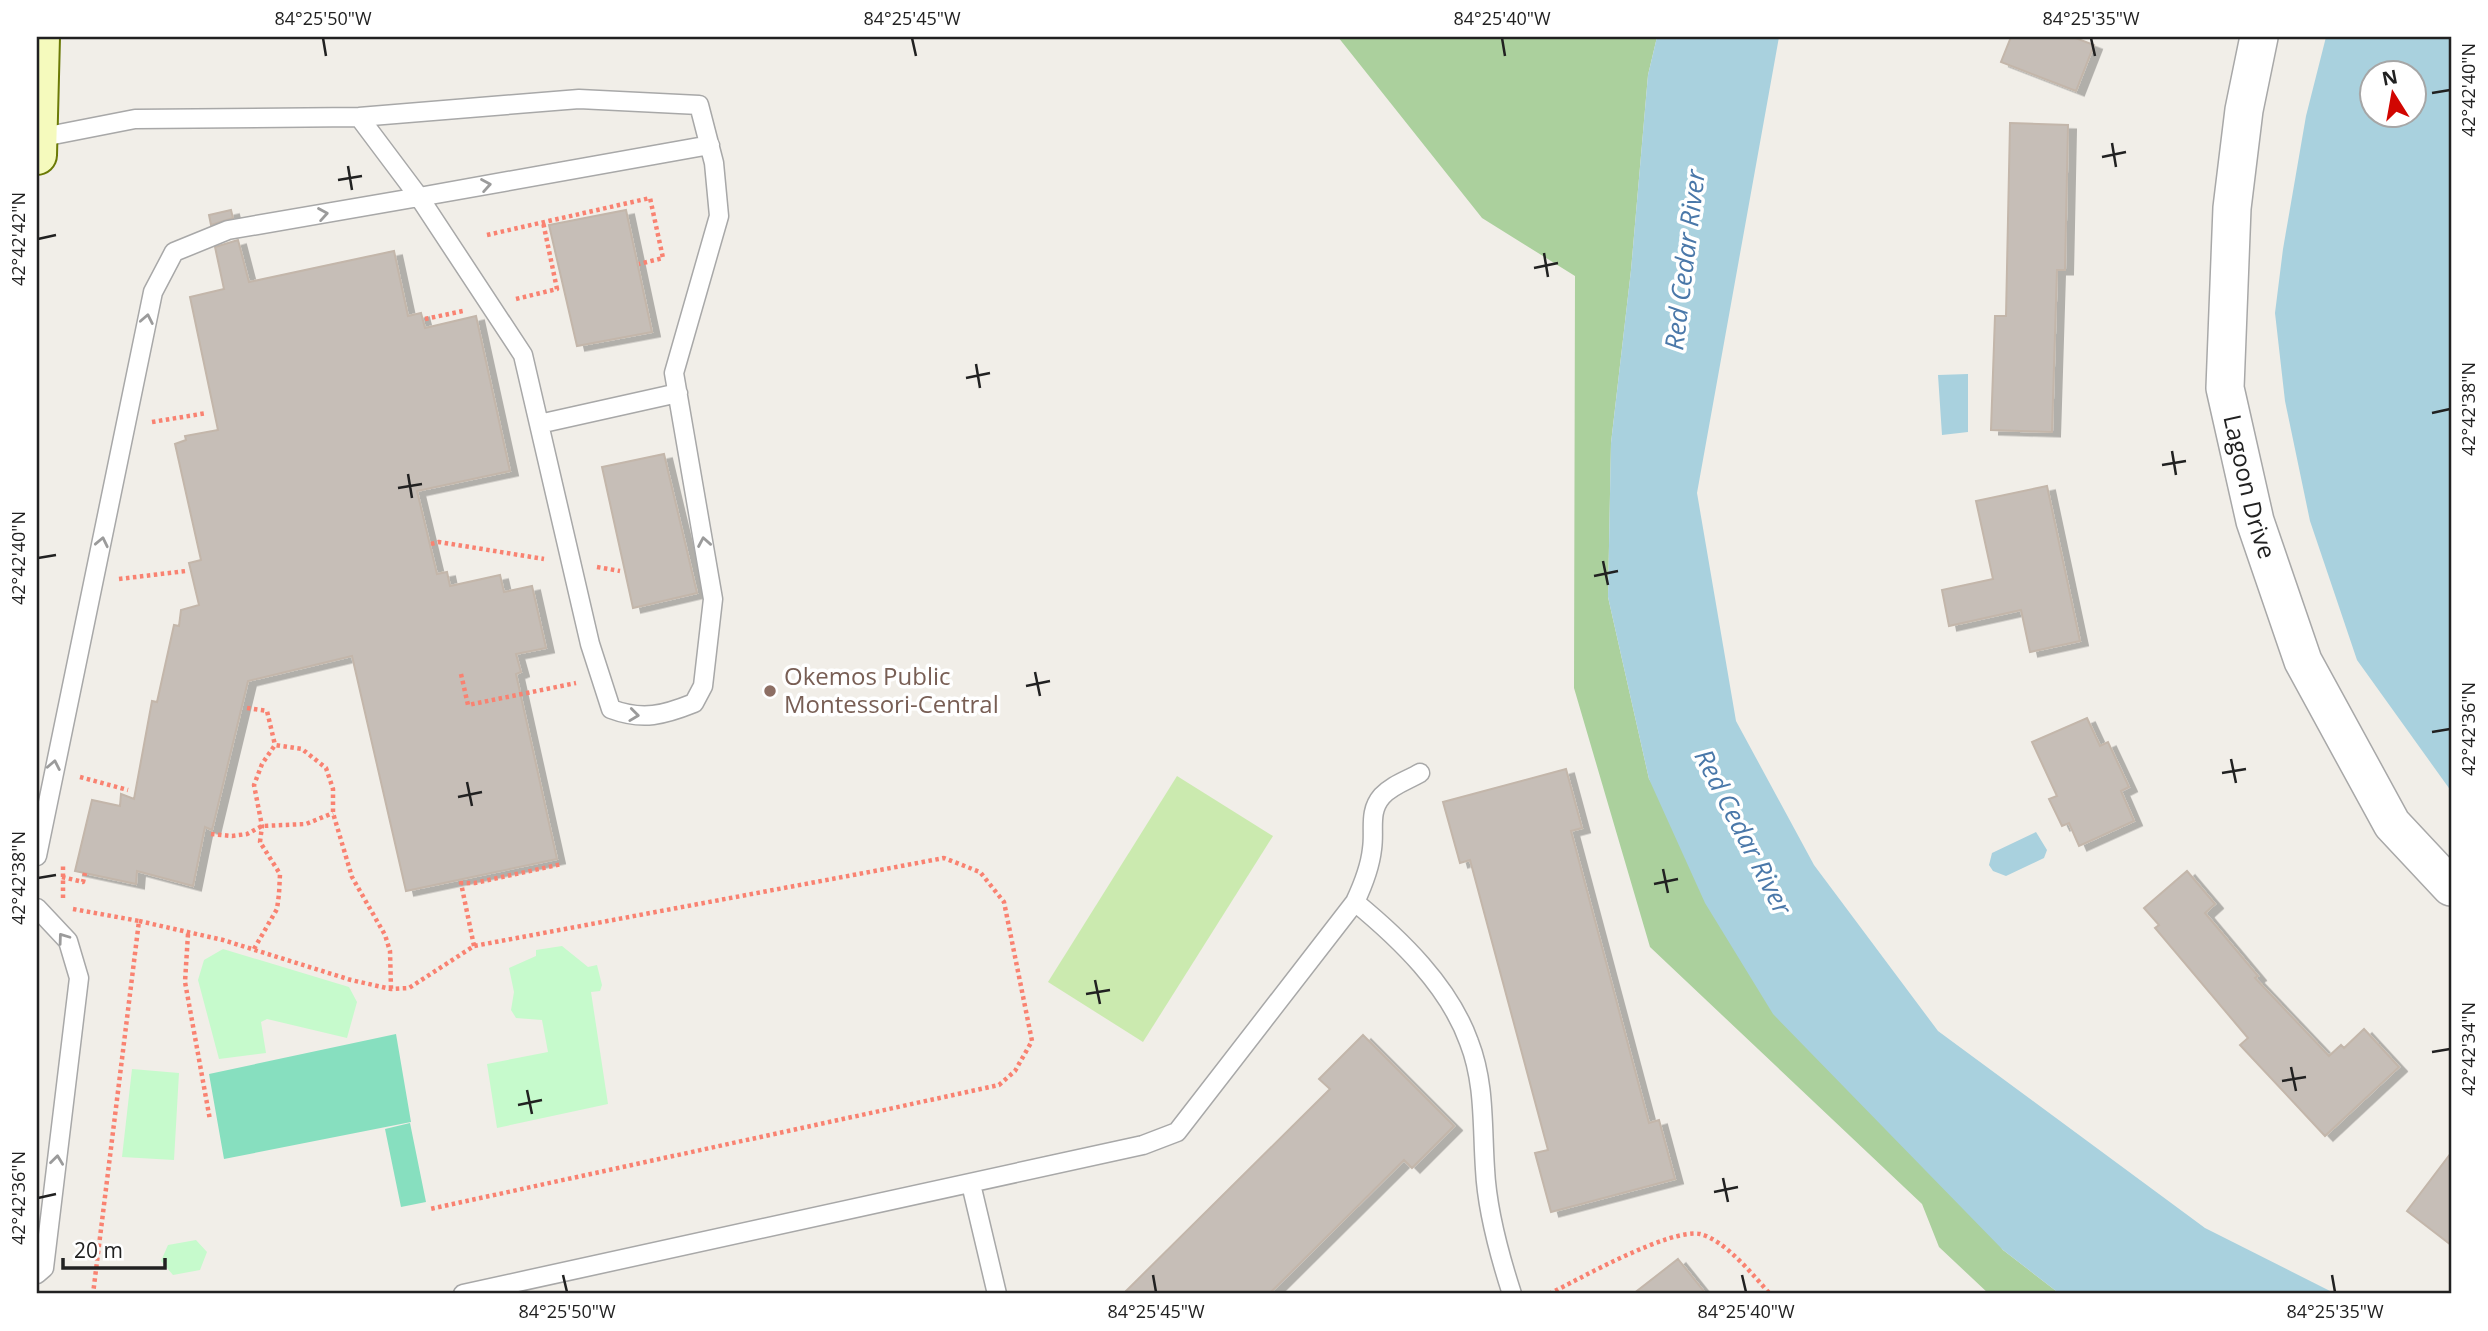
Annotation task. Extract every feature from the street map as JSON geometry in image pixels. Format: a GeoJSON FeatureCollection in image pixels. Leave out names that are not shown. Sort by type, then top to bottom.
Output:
{"type":"FeatureCollection","features":[{"type":"Feature","properties":{"kind":"main road"},"geometry":{"type":"LineString","coordinates":[[37,146],[40,37]]}},
{"type":"Feature","properties":{"kind":"street","name":"Lagoon Drive"},"geometry":{"type":"LineString","coordinates":[[2259,37],[2244,110],[2232,208],[2225,388],[2255,521],[2303,661],[2392,824],[2451,887]]}},
{"type":"Feature","properties":{"kind":"lane"},"geometry":{"type":"LineString","coordinates":[[37,146],[135,119],[359,117],[579,99],[699,105],[715,163],[719,216],[674,373],[713,599],[703,687],[694,703],[659,717],[629,716],[611,709],[571,563],[523,355],[419,197],[359,117]]}},
{"type":"Feature","properties":{"kind":"lane"},"geometry":{"type":"LineString","coordinates":[[37,856],[153,292],[174,252],[228,230],[710,145]]}},
{"type":"Feature","properties":{"kind":"lane"},"geometry":{"type":"LineString","coordinates":[[539,424],[678,393]]}},
{"type":"Feature","properties":{"kind":"lane"},"geometry":{"type":"LineString","coordinates":[[463,1294],[1143,1145],[1177,1132],[1355,902],[1368,870],[1373,847],[1374,809],[1390,789],[1420,773]]}},
{"type":"Feature","properties":{"kind":"lane"},"geometry":{"type":"LineString","coordinates":[[1355,902],[1401,943],[1422,966],[1448,1002],[1469,1040],[1483,1108],[1488,1196],[1512,1294]]}},
{"type":"Feature","properties":{"kind":"lane"},"geometry":{"type":"LineString","coordinates":[[37,908],[68,940],[79,978],[44,1268],[37,1274]]}},
{"type":"Feature","properties":{"kind":"lane"},"geometry":{"type":"LineString","coordinates":[[971,1184],[997,1294]]}},
{"type":"Feature","properties":{"kind":"path"},"geometry":{"type":"LineString","coordinates":[[487,234],[650,198],[663,258],[639,264]]}},
{"type":"Feature","properties":{"kind":"path"},"geometry":{"type":"LineString","coordinates":[[150,410],[147,423],[207,413]]}},
{"type":"Feature","properties":{"kind":"path"},"geometry":{"type":"LineString","coordinates":[[431,544],[439,542],[621,571]]}},
{"type":"Feature","properties":{"kind":"path"},"geometry":{"type":"LineString","coordinates":[[115,592],[120,566]]}},
{"type":"Feature","properties":{"kind":"path"},"geometry":{"type":"LineString","coordinates":[[118,579],[186,571]]}},
{"type":"Feature","properties":{"kind":"path"},"geometry":{"type":"LineString","coordinates":[[461,674],[468,705],[601,677]]}},
{"type":"Feature","properties":{"kind":"path"},"geometry":{"type":"LineString","coordinates":[[247,708],[267,711],[275,745],[262,764],[254,785],[262,826],[260,842],[281,874],[277,909],[254,949]]}},
{"type":"Feature","properties":{"kind":"path"},"geometry":{"type":"LineString","coordinates":[[275,745],[302,749],[326,768],[333,789],[333,813],[352,877],[385,935],[390,951],[391,989]]}},
{"type":"Feature","properties":{"kind":"path"},"geometry":{"type":"LineString","coordinates":[[78,790],[82,764]]}},
{"type":"Feature","properties":{"kind":"path"},"geometry":{"type":"LineString","coordinates":[[80,777],[128,790]]}},
{"type":"Feature","properties":{"kind":"path"},"geometry":{"type":"LineString","coordinates":[[211,834],[247,834],[262,826],[306,824],[333,813]]}},
{"type":"Feature","properties":{"kind":"path"},"geometry":{"type":"LineString","coordinates":[[65,855],[62,877],[64,902],[70,908],[139,921],[254,949],[351,980],[391,989],[409,988],[474,946],[944,858],[980,872],[1004,902],[1032,1041],[1015,1071],[999,1085],[430,1209]]}},
{"type":"Feature","properties":{"kind":"path"},"geometry":{"type":"LineString","coordinates":[[474,946],[461,883],[475,883],[562,864]]}},
{"type":"Feature","properties":{"kind":"path"},"geometry":{"type":"LineString","coordinates":[[62,877],[83,882],[85,873]]}},
{"type":"Feature","properties":{"kind":"path"},"geometry":{"type":"LineString","coordinates":[[93,1294],[139,921]]}},
{"type":"Feature","properties":{"kind":"path"},"geometry":{"type":"LineString","coordinates":[[188,934],[185,982],[210,1120]]}},
{"type":"Feature","properties":{"kind":"path"},"geometry":{"type":"LineString","coordinates":[[1549,1294],[1670,1237],[1700,1234],[1735,1255],[1770,1294]]}},
{"type":"Feature","properties":{"kind":"green space"},"geometry":{"type":"Polygon","coordinates":[[[1338,37],[1657,37],[1648,75],[1631,270],[1611,443],[1608,597],[1649,779],[2003,1250],[2060,1294],[1989,1294],[1939,1247],[1922,1204],[1650,947],[1574,688],[1575,276],[1482,218],[1338,37]]]}},
{"type":"Feature","properties":{"kind":"green space"},"geometry":{"type":"Polygon","coordinates":[[[1177,776],[1273,836],[1143,1042],[1048,982],[1177,776]]]}},
{"type":"Feature","properties":{"kind":"green space"},"geometry":{"type":"Polygon","coordinates":[[[562,946],[588,967],[597,965],[602,985],[600,991],[591,992],[608,1104],[497,1128],[487,1064],[548,1052],[542,1020],[516,1018],[511,1010],[514,992],[509,968],[536,956],[536,950],[562,946]]]}},
{"type":"Feature","properties":{"kind":"green space"},"geometry":{"type":"Polygon","coordinates":[[[223,949],[349,987],[357,1002],[347,1038],[267,1019],[261,1022],[266,1053],[219,1059],[198,980],[204,960],[223,949]]]}},
{"type":"Feature","properties":{"kind":"green space"},"geometry":{"type":"Polygon","coordinates":[[[396,1034],[411,1122],[224,1159],[209,1074],[396,1034]]]}},
{"type":"Feature","properties":{"kind":"green space"},"geometry":{"type":"Polygon","coordinates":[[[132,1069],[179,1073],[174,1160],[122,1157],[132,1069]]]}},
{"type":"Feature","properties":{"kind":"green space"},"geometry":{"type":"Polygon","coordinates":[[[410,1123],[426,1202],[401,1207],[385,1129],[410,1123]]]}},
{"type":"Feature","properties":{"kind":"green space"},"geometry":{"type":"Polygon","coordinates":[[[196,1240],[207,1252],[200,1270],[173,1275],[161,1261],[168,1245],[196,1240]]]}},
{"type":"Feature","properties":{"kind":"water","name":"Red Cedar River"},"geometry":{"type":"Polygon","coordinates":[[[1657,37],[1779,37],[1697,493],[1736,721],[1814,865],[1938,1031],[2205,1228],[2336,1294],[2060,1294],[2003,1250],[1773,1014],[1705,903],[1649,779],[1608,597],[1611,443],[1631,270],[1648,75],[1657,37]]]}},
{"type":"Feature","properties":{"kind":"water"},"geometry":{"type":"Polygon","coordinates":[[[2326,37],[2451,37],[2451,791],[2357,660],[2310,521],[2285,401],[2275,313],[2306,116],[2326,37]]]}},
{"type":"Feature","properties":{"kind":"water"},"geometry":{"type":"Polygon","coordinates":[[[1968,374],[1968,432],[1942,435],[1938,375],[1968,374]]]}},
{"type":"Feature","properties":{"kind":"water"},"geometry":{"type":"Polygon","coordinates":[[[2036,832],[2047,850],[2044,858],[2006,876],[1993,871],[1989,865],[1992,853],[2036,832]]]}},
{"type":"Feature","properties":{"kind":"building"},"geometry":{"type":"Polygon","coordinates":[[[2011,37],[2073,37],[2094,45],[2076,91],[2001,62],[2011,37]]]}},
{"type":"Feature","properties":{"kind":"building"},"geometry":{"type":"Polygon","coordinates":[[[2010,123],[2068,125],[2065,270],[2057,270],[2052,432],[1991,430],[1995,316],[2006,316],[2010,123]]]}},
{"type":"Feature","properties":{"kind":"building"},"geometry":{"type":"Polygon","coordinates":[[[231,210],[233,218],[211,225],[209,215],[231,210]]]}},
{"type":"Feature","properties":{"kind":"building"},"geometry":{"type":"Polygon","coordinates":[[[626,210],[652,332],[577,346],[549,225],[626,210]]]}},
{"type":"Feature","properties":{"kind":"building"},"geometry":{"type":"Polygon","coordinates":[[[238,240],[249,282],[394,251],[408,316],[421,313],[425,328],[476,316],[510,471],[417,491],[437,574],[447,572],[450,586],[500,575],[504,592],[532,586],[546,648],[516,654],[521,672],[516,674],[557,859],[406,891],[352,656],[248,681],[212,830],[205,827],[193,886],[137,871],[136,884],[75,871],[92,800],[120,806],[121,794],[134,799],[152,701],[157,702],[174,625],[179,626],[181,610],[199,605],[189,563],[201,560],[175,444],[186,440],[185,436],[218,430],[190,297],[224,289],[215,247],[238,240]]]}},
{"type":"Feature","properties":{"kind":"building"},"geometry":{"type":"Polygon","coordinates":[[[664,454],[697,593],[633,608],[602,467],[664,454]]]}},
{"type":"Feature","properties":{"kind":"building"},"geometry":{"type":"Polygon","coordinates":[[[2047,486],[2080,641],[2030,652],[2021,610],[1949,626],[1942,590],[1993,579],[1976,501],[2047,486]]]}},
{"type":"Feature","properties":{"kind":"building"},"geometry":{"type":"Polygon","coordinates":[[[2087,718],[2100,746],[2108,742],[2129,787],[2121,791],[2134,821],[2079,846],[2069,823],[2062,826],[2049,799],[2057,796],[2032,742],[2087,718]]]}},
{"type":"Feature","properties":{"kind":"building"},"geometry":{"type":"Polygon","coordinates":[[[1566,769],[1582,828],[1571,831],[1649,1123],[1659,1120],[1675,1179],[1551,1212],[1535,1153],[1548,1150],[1470,860],[1460,863],[1443,802],[1566,769]]]}},
{"type":"Feature","properties":{"kind":"building"},"geometry":{"type":"Polygon","coordinates":[[[2187,871],[2215,904],[2205,913],[2258,976],[2255,978],[2329,1056],[2341,1045],[2344,1048],[2364,1029],[2399,1067],[2325,1136],[2240,1045],[2248,1038],[2155,928],[2159,925],[2144,908],[2187,871]]]}},
{"type":"Feature","properties":{"kind":"building"},"geometry":{"type":"Polygon","coordinates":[[[1363,1035],[1454,1126],[1412,1168],[1404,1160],[1269,1294],[1123,1294],[1330,1089],[1319,1079],[1363,1035]]]}},
{"type":"Feature","properties":{"kind":"building"},"geometry":{"type":"Polygon","coordinates":[[[2451,1153],[2451,1245],[2407,1211],[2451,1153]]]}},
{"type":"Feature","properties":{"kind":"building"},"geometry":{"type":"Polygon","coordinates":[[[1678,1259],[1706,1294],[1633,1294],[1678,1259]]]}},
{"type":"Feature","properties":{"kind":"place","name":"Okemos Public Montessori-Central"},"geometry":{"type":"Point","coordinates":[770,691]}}]}
